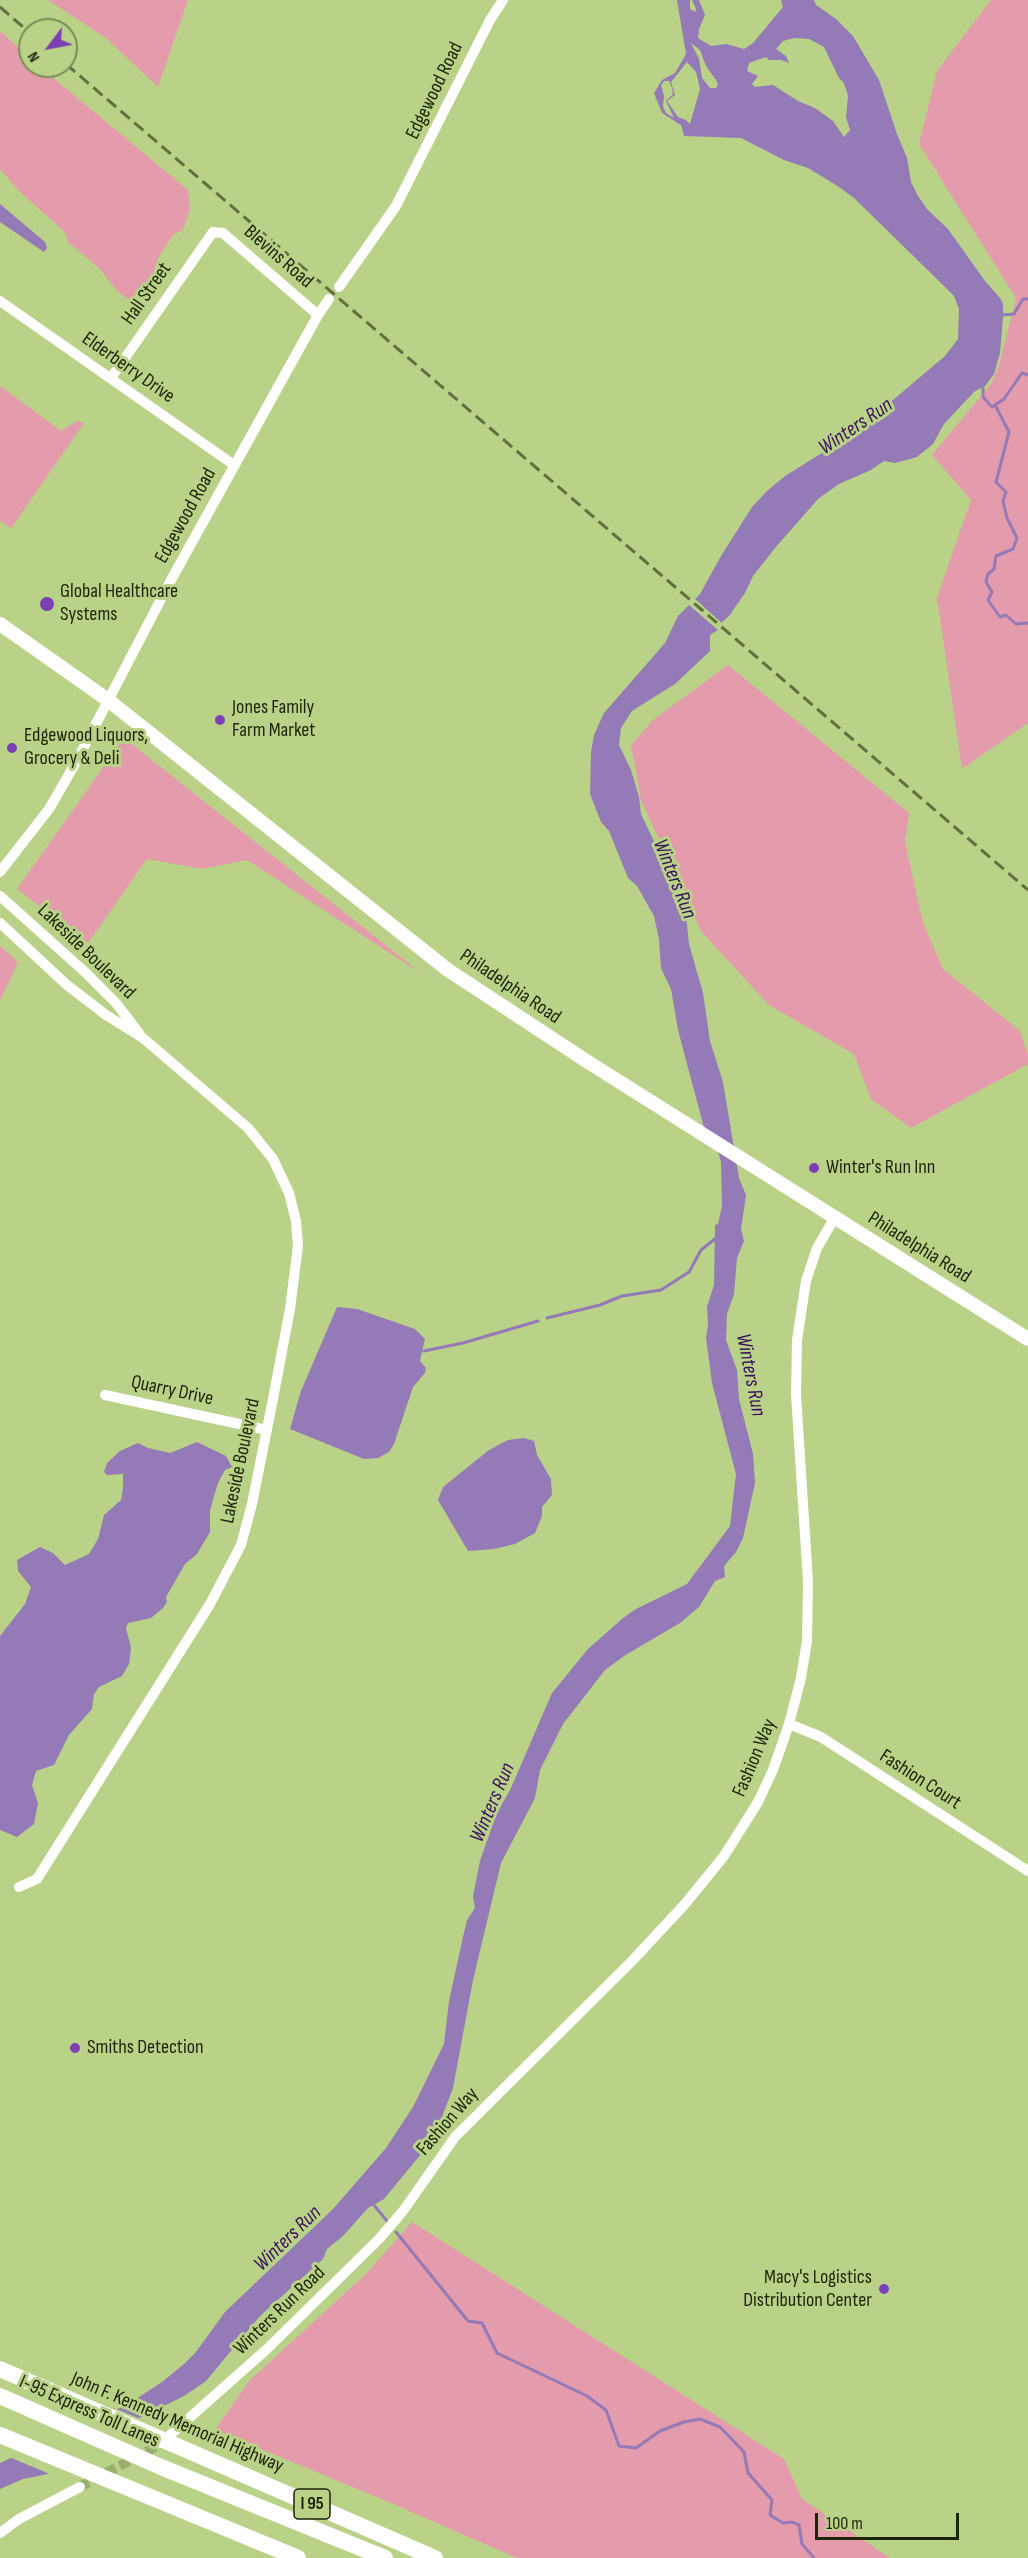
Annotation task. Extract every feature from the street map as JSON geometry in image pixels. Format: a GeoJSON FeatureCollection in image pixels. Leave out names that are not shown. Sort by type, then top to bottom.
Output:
{"type":"FeatureCollection","features":[{"type":"Feature","properties":{"kind":"highway","name":"John F. Kennedy Memorial Highway"},"geometry":{"type":"LineString","coordinates":[[0,2369],[435,2558]]}},
{"type":"Feature","properties":{"kind":"highway","name":"I-95 Express Toll Lanes"},"geometry":{"type":"LineString","coordinates":[[0,2397],[385,2558]]}},
{"type":"Feature","properties":{"kind":"highway"},"geometry":{"type":"LineString","coordinates":[[3,2436],[298,2558]]}},
{"type":"Feature","properties":{"kind":"main road","name":"Philadelphia Road"},"geometry":{"type":"LineString","coordinates":[[0,624],[108,700],[448,970],[834,1219],[1028,1339]]}},
{"type":"Feature","properties":{"kind":"street","name":"Edgewood Road"},"geometry":{"type":"LineString","coordinates":[[339,287],[396,206],[477,46],[503,0]]}},
{"type":"Feature","properties":{"kind":"street","name":"Blevins Road"},"geometry":{"type":"LineString","coordinates":[[213,232],[223,233],[318,315]]}},
{"type":"Feature","properties":{"kind":"street","name":"Hall Street"},"geometry":{"type":"LineString","coordinates":[[111,378],[213,232]]}},
{"type":"Feature","properties":{"kind":"street","name":"Edgewood Road"},"geometry":{"type":"LineString","coordinates":[[0,872],[49,809],[75,764],[234,465],[318,315],[330,299]]}},
{"type":"Feature","properties":{"kind":"street","name":"Elderberry Drive"},"geometry":{"type":"LineString","coordinates":[[0,301],[234,465]]}},
{"type":"Feature","properties":{"kind":"street","name":"Lakeside Boulevard"},"geometry":{"type":"LineString","coordinates":[[0,896],[85,972],[116,1003],[143,1038]]}},
{"type":"Feature","properties":{"kind":"street","name":"Lakeside Boulevard"},"geometry":{"type":"LineString","coordinates":[[0,923],[67,985],[106,1015],[143,1038],[248,1128],[273,1159],[289,1192],[296,1221],[297,1266],[248,1523],[228,1572],[37,1879],[19,1887]]}},
{"type":"Feature","properties":{"kind":"street","name":"Fashion Way"},"geometry":{"type":"LineString","coordinates":[[416,2192],[455,2137],[662,1931],[711,1873],[740,1833],[773,1770],[789,1724],[805,1657],[808,1615],[796,1394],[798,1331],[810,1268],[817,1248],[834,1219]]}},
{"type":"Feature","properties":{"kind":"street","name":"Quarry Drive"},"geometry":{"type":"LineString","coordinates":[[105,1395],[267,1430]]}},
{"type":"Feature","properties":{"kind":"street","name":"Fashion Court"},"geometry":{"type":"LineString","coordinates":[[789,1724],[821,1737],[1028,1871]]}},
{"type":"Feature","properties":{"kind":"street","name":"Winters Run Road"},"geometry":{"type":"LineString","coordinates":[[157,2446],[267,2349],[365,2254],[395,2222],[416,2192]]}},
{"type":"Feature","properties":{"kind":"street"},"geometry":{"type":"LineString","coordinates":[[0,2533],[25,2515],[80,2487]]}},
{"type":"Feature","properties":{"kind":"shaded area"},"geometry":{"type":"Polygon","coordinates":[[[48,0],[188,0],[158,87],[106,38],[48,0]]]}},
{"type":"Feature","properties":{"kind":"shaded area"},"geometry":{"type":"Polygon","coordinates":[[[677,0],[690,0],[690,9],[695,12],[692,0],[699,0],[705,15],[698,38],[711,46],[726,44],[744,49],[753,43],[783,7],[781,0],[814,0],[816,5],[836,19],[853,36],[879,80],[907,158],[911,182],[918,196],[927,209],[948,229],[1003,304],[1000,353],[994,374],[986,385],[974,392],[944,424],[933,444],[917,457],[895,463],[884,461],[871,470],[839,484],[818,499],[775,548],[753,576],[745,593],[729,616],[718,630],[710,635],[710,651],[675,684],[632,711],[621,728],[619,745],[631,770],[639,797],[641,814],[678,892],[686,915],[689,944],[703,993],[710,1041],[723,1082],[739,1178],[746,1195],[741,1229],[744,1241],[737,1258],[734,1294],[727,1314],[726,1340],[737,1370],[739,1399],[753,1454],[755,1483],[743,1538],[736,1552],[724,1566],[725,1577],[715,1581],[699,1607],[680,1623],[605,1670],[563,1724],[540,1770],[535,1798],[501,1863],[473,1980],[453,2088],[438,2127],[421,2154],[384,2199],[368,2208],[343,2236],[327,2249],[323,2259],[260,2316],[206,2381],[184,2396],[117,2429],[48,2474],[23,2479],[0,2489],[0,2463],[130,2403],[184,2364],[196,2352],[225,2312],[333,2209],[386,2148],[413,2107],[444,2044],[449,2001],[463,1937],[467,1920],[475,1908],[473,1896],[480,1861],[496,1815],[511,1788],[552,1693],[588,1649],[623,1618],[636,1609],[687,1584],[730,1526],[736,1474],[712,1383],[706,1338],[707,1307],[714,1285],[715,1225],[718,1224],[722,1206],[721,1162],[717,1148],[703,1124],[678,1030],[671,989],[661,968],[659,939],[654,916],[637,886],[628,878],[609,831],[601,822],[590,794],[591,752],[594,735],[604,713],[665,643],[678,616],[700,594],[752,507],[785,476],[854,433],[945,356],[958,339],[959,309],[954,296],[854,198],[839,187],[808,168],[784,160],[741,138],[684,136],[681,125],[662,113],[654,93],[662,80],[675,73],[686,54],[677,0]],[[794,38],[783,41],[776,49],[786,56],[789,63],[769,60],[766,57],[749,63],[747,71],[758,76],[752,84],[755,87],[773,85],[798,101],[815,108],[833,121],[844,137],[850,130],[846,117],[848,96],[844,83],[839,78],[824,47],[809,39],[794,38]],[[691,43],[699,59],[702,78],[710,88],[716,88],[718,85],[716,80],[706,66],[700,50],[691,43]],[[687,62],[671,82],[675,95],[667,101],[678,117],[690,124],[700,89],[696,72],[687,62]],[[664,81],[661,85],[664,96],[663,106],[666,113],[674,118],[666,101],[673,94],[672,88],[669,81],[664,81]]]}},
{"type":"Feature","properties":{"kind":"shaded area"},"geometry":{"type":"Polygon","coordinates":[[[991,0],[1028,0],[1028,723],[962,769],[937,598],[971,500],[932,455],[991,384],[999,366],[1016,298],[919,144],[937,71],[991,0]]]}},
{"type":"Feature","properties":{"kind":"shaded area"},"geometry":{"type":"Polygon","coordinates":[[[0,31],[18,47],[18,78],[53,78],[188,190],[190,209],[183,230],[174,234],[159,256],[149,285],[150,296],[146,301],[137,306],[117,291],[100,269],[68,242],[65,232],[19,191],[0,169],[0,31]]]}},
{"type":"Feature","properties":{"kind":"shaded area"},"geometry":{"type":"Polygon","coordinates":[[[0,204],[45,242],[47,248],[44,252],[0,222],[0,204]]]}},
{"type":"Feature","properties":{"kind":"shaded area"},"geometry":{"type":"Polygon","coordinates":[[[0,386],[61,431],[77,421],[84,423],[11,528],[0,521],[0,386]]]}},
{"type":"Feature","properties":{"kind":"shaded area"},"geometry":{"type":"Polygon","coordinates":[[[728,665],[909,813],[905,842],[923,923],[943,969],[1020,1031],[1028,1056],[1028,1064],[911,1128],[871,1099],[854,1054],[769,1005],[701,931],[641,800],[631,745],[653,720],[728,665]]]}},
{"type":"Feature","properties":{"kind":"shaded area"},"geometry":{"type":"Polygon","coordinates":[[[124,738],[422,974],[247,860],[202,869],[147,859],[88,943],[17,889],[124,738]]]}},
{"type":"Feature","properties":{"kind":"shaded area"},"geometry":{"type":"Polygon","coordinates":[[[0,946],[18,962],[0,1001],[0,946]]]}},
{"type":"Feature","properties":{"kind":"shaded area"},"geometry":{"type":"Polygon","coordinates":[[[337,1307],[357,1309],[415,1329],[425,1339],[420,1361],[426,1368],[425,1373],[413,1387],[394,1444],[389,1452],[378,1458],[364,1459],[290,1429],[301,1391],[337,1307]]]}},
{"type":"Feature","properties":{"kind":"shaded area"},"geometry":{"type":"Polygon","coordinates":[[[524,1438],[534,1441],[537,1455],[551,1479],[552,1495],[542,1507],[542,1516],[535,1533],[515,1544],[494,1549],[468,1551],[438,1500],[443,1487],[489,1450],[508,1440],[524,1438]]]}},
{"type":"Feature","properties":{"kind":"shaded area"},"geometry":{"type":"Polygon","coordinates":[[[197,1442],[226,1456],[232,1467],[225,1470],[218,1483],[210,1510],[210,1532],[197,1554],[185,1564],[166,1597],[167,1602],[163,1608],[151,1618],[128,1623],[126,1628],[131,1648],[129,1664],[122,1676],[99,1687],[94,1694],[92,1709],[69,1735],[54,1765],[36,1771],[32,1785],[38,1803],[34,1824],[17,1837],[0,1830],[0,1636],[25,1604],[31,1587],[18,1571],[17,1560],[40,1547],[53,1553],[65,1565],[89,1554],[98,1539],[104,1515],[121,1500],[123,1474],[107,1475],[104,1472],[107,1463],[120,1451],[138,1443],[170,1453],[197,1442]]]}},
{"type":"Feature","properties":{"kind":"shaded area"},"geometry":{"type":"Polygon","coordinates":[[[412,2222],[784,2459],[802,2499],[890,2558],[517,2558],[215,2430],[249,2381],[366,2274],[412,2222]]]}},
{"type":"Feature","properties":{"kind":"pier"},"geometry":{"type":"Polygon","coordinates":[[[694,598],[724,625],[720,632],[688,604],[694,598]]]}},
{"type":"Feature","properties":{"kind":"pier"},"geometry":{"type":"Polygon","coordinates":[[[112,2407],[143,2420],[119,2432],[52,2475],[7,2456],[112,2407]]]}},
{"type":"Feature","properties":{"kind":"waterway"},"geometry":{"type":"LineString","coordinates":[[1002,315],[1014,314],[1023,299],[1028,299]]}},
{"type":"Feature","properties":{"kind":"waterway"},"geometry":{"type":"LineString","coordinates":[[983,383],[983,397],[992,407],[1004,399],[1022,373],[1028,375]]}},
{"type":"Feature","properties":{"kind":"waterway"},"geometry":{"type":"LineString","coordinates":[[995,405],[1009,432],[996,482],[1006,492],[1003,501],[1007,518],[1017,538],[1013,549],[996,556],[994,569],[988,574],[986,582],[992,592],[988,600],[1000,617],[1006,615],[1016,624],[1028,623]]}},
{"type":"Feature","properties":{"kind":"waterway"},"geometry":{"type":"LineString","coordinates":[[547,1318],[600,1305],[622,1296],[661,1290],[689,1272],[701,1250],[716,1238]]}},
{"type":"Feature","properties":{"kind":"waterway"},"geometry":{"type":"LineString","coordinates":[[424,1351],[463,1343],[538,1321]]}},
{"type":"Feature","properties":{"kind":"waterway"},"geometry":{"type":"LineString","coordinates":[[373,2204],[387,2221]]}},
{"type":"Feature","properties":{"kind":"waterway"},"geometry":{"type":"LineString","coordinates":[[396,2232],[468,2321],[482,2323],[497,2353],[587,2396],[606,2410],[619,2446],[636,2448],[660,2431],[684,2422],[700,2419],[720,2427],[744,2452],[748,2473],[772,2500],[770,2515],[783,2523],[792,2522],[799,2525],[802,2544],[814,2558]]}},
{"type":"Feature","properties":{"kind":"tunnel"},"geometry":{"type":"LineString","coordinates":[[80,2487],[157,2446]]}},
{"type":"Feature","properties":{"kind":"railway"},"geometry":{"type":"LineString","coordinates":[[0,7],[18,23]]}},
{"type":"Feature","properties":{"kind":"railway"},"geometry":{"type":"LineString","coordinates":[[78,74],[1028,890]]}},
{"type":"Feature","properties":{"kind":"place","name":"Global Healthcare Systems"},"geometry":{"type":"Point","coordinates":[47,604]}},
{"type":"Feature","properties":{"kind":"place","name":"Jones Family Farm Market"},"geometry":{"type":"Point","coordinates":[220,720]}},
{"type":"Feature","properties":{"kind":"place","name":"Edgewood Liquors, Grocery & Deli"},"geometry":{"type":"Point","coordinates":[12,748]}},
{"type":"Feature","properties":{"kind":"place","name":"Winter's Run Inn"},"geometry":{"type":"Point","coordinates":[814,1168]}},
{"type":"Feature","properties":{"kind":"place","name":"Smiths Detection"},"geometry":{"type":"Point","coordinates":[75,2048]}},
{"type":"Feature","properties":{"kind":"place","name":"Macy's Logistics Distribution Center"},"geometry":{"type":"Point","coordinates":[884,2289]}},
{"type":"Feature","properties":{"kind":"water label","name":"Winters Run"},"geometry":{"type":"Point","coordinates":[856,427]}},
{"type":"Feature","properties":{"kind":"water label","name":"Winters Run"},"geometry":{"type":"Point","coordinates":[674,879]}},
{"type":"Feature","properties":{"kind":"water label","name":"Winters Run"},"geometry":{"type":"Point","coordinates":[750,1375]}},
{"type":"Feature","properties":{"kind":"water label","name":"Winters Run"},"geometry":{"type":"Point","coordinates":[493,1803]}},
{"type":"Feature","properties":{"kind":"water label","name":"Winters Run"},"geometry":{"type":"Point","coordinates":[288,2239]}}]}
